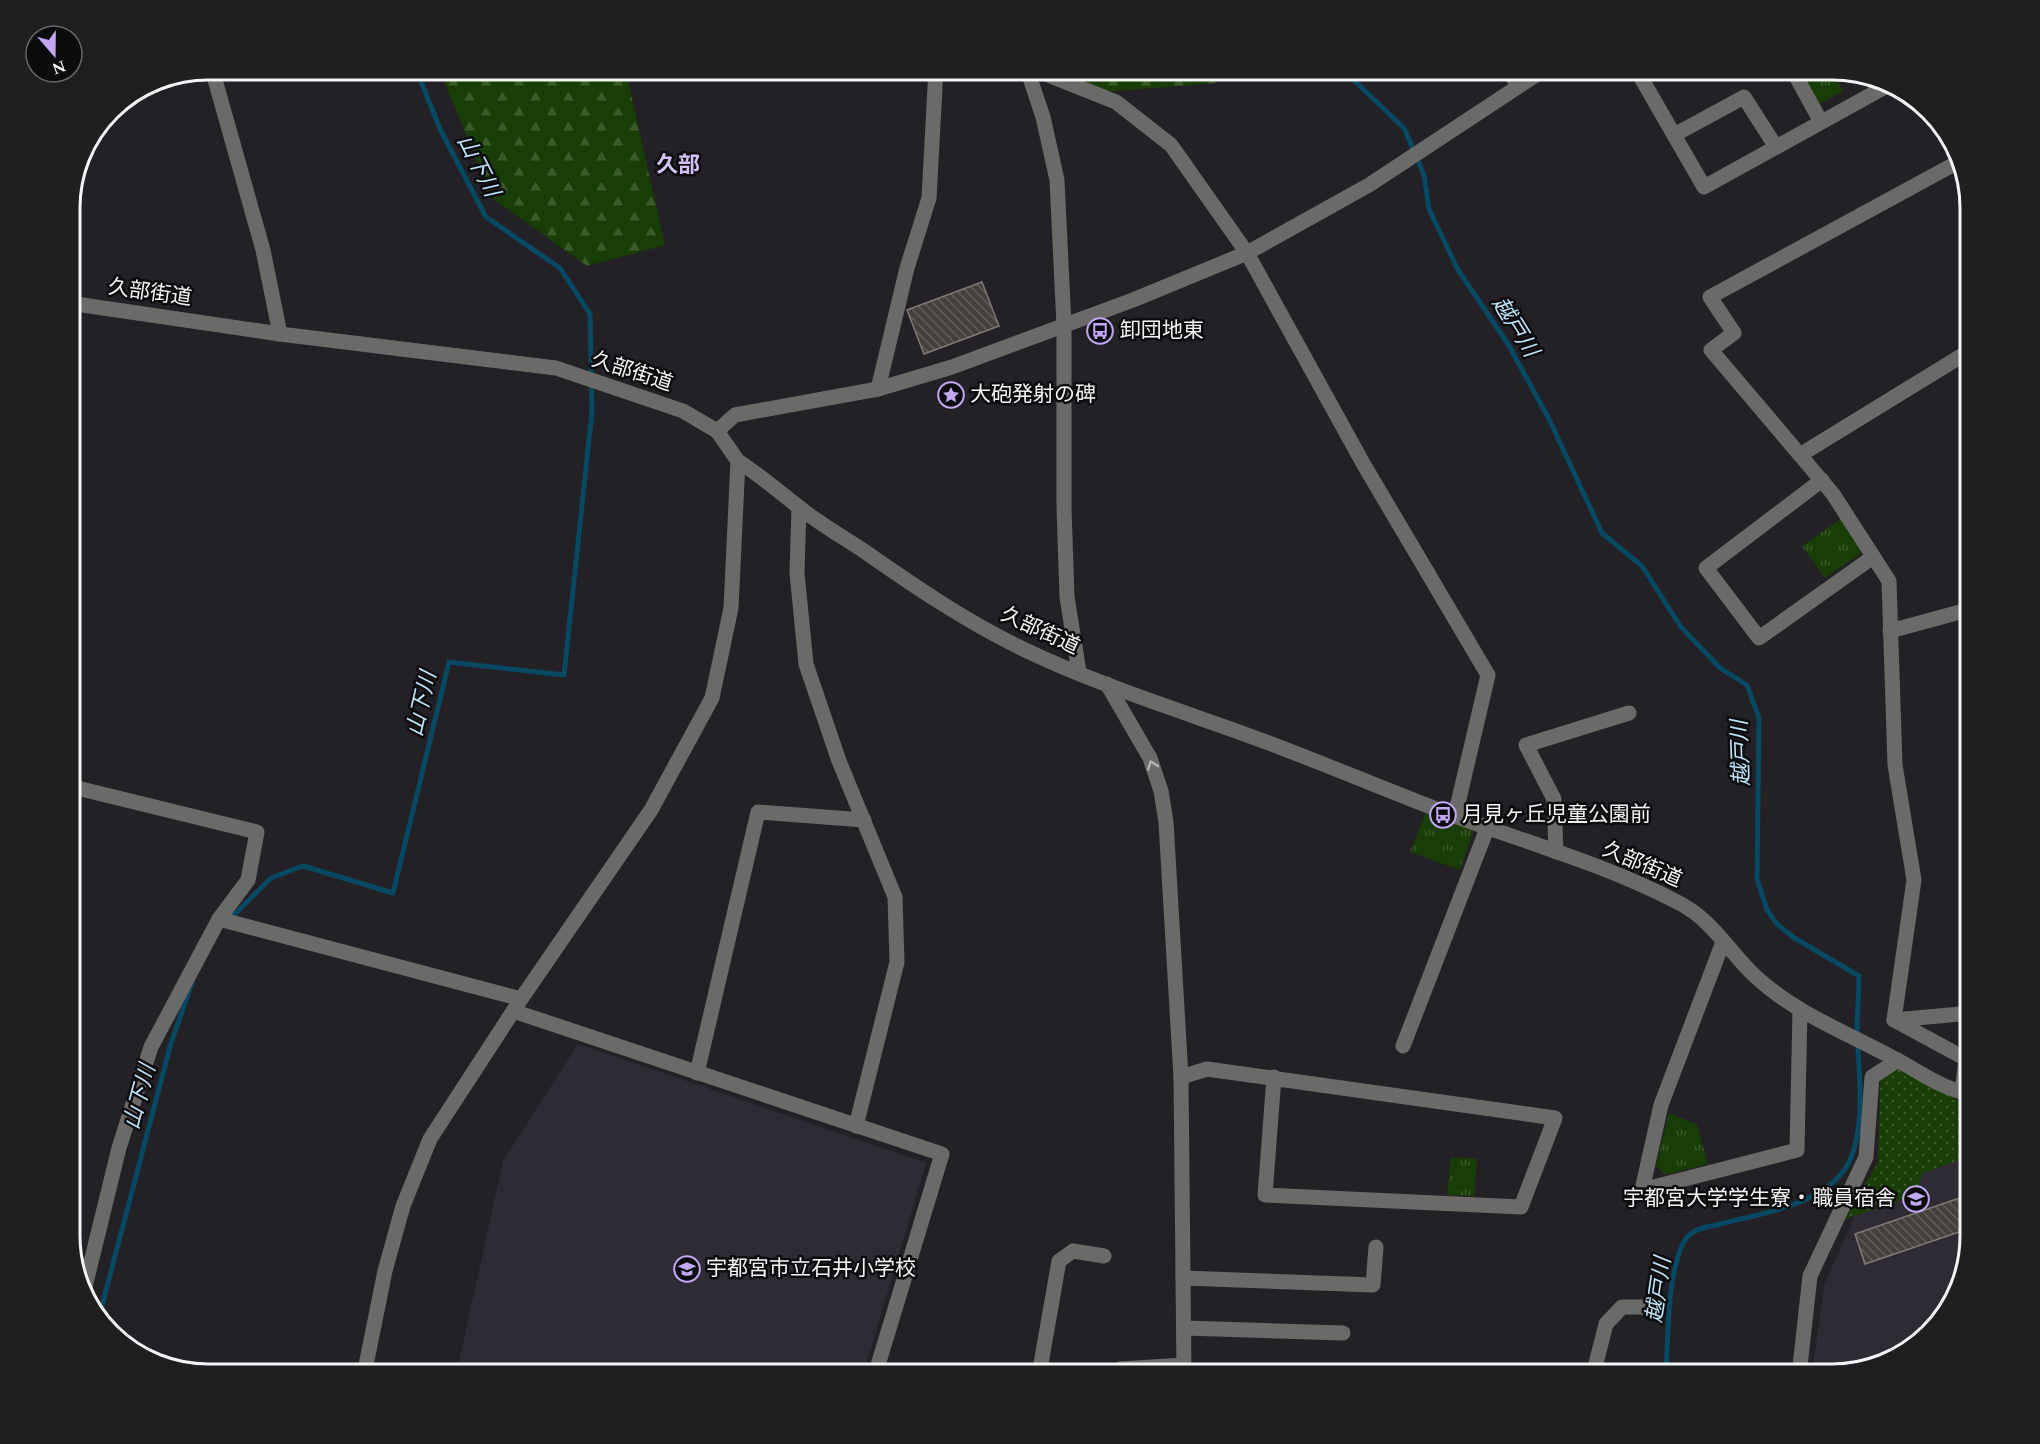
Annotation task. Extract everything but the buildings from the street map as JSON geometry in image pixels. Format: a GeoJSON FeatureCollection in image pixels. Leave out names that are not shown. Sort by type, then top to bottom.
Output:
{"type":"FeatureCollection","features":[{"type":"Feature","properties":{"kind":"street"},"geometry":{"type":"LineString","coordinates":[[215,80],[263,250],[280,334]]}},
{"type":"Feature","properties":{"kind":"street"},"geometry":{"type":"LineString","coordinates":[[878,389],[907,268],[929,198],[935,80]]}},
{"type":"Feature","properties":{"kind":"street"},"geometry":{"type":"LineString","coordinates":[[1031,80],[1043,117],[1057,180],[1064,326],[1064,508],[1067,597],[1079,672]]}},
{"type":"Feature","properties":{"kind":"street"},"geometry":{"type":"LineString","coordinates":[[1061,80],[1116,102],[1171,145],[1247,253],[1364,465],[1488,675],[1455,816]]}},
{"type":"Feature","properties":{"kind":"street"},"geometry":{"type":"LineString","coordinates":[[1515,80],[1520,85]]}},
{"type":"Feature","properties":{"kind":"street"},"geometry":{"type":"LineString","coordinates":[[717,431],[735,415],[878,389],[951,367],[1064,326],[1247,253],[1290,231],[1390,171],[1528,80]]}},
{"type":"Feature","properties":{"kind":"street"},"geometry":{"type":"LineString","coordinates":[[1642,80],[1704,187],[1881,89]]}},
{"type":"Feature","properties":{"kind":"street"},"geometry":{"type":"LineString","coordinates":[[1798,80],[1821,122]]}},
{"type":"Feature","properties":{"kind":"street"},"geometry":{"type":"LineString","coordinates":[[1674,135],[1744,97],[1776,147]]}},
{"type":"Feature","properties":{"kind":"street"},"geometry":{"type":"LineString","coordinates":[[1894,1020],[1914,880],[1895,765],[1889,581],[1822,480],[1711,350],[1734,333],[1710,297],[1953,165]]}},
{"type":"Feature","properties":{"kind":"street","name":"久部街道"},"geometry":{"type":"LineString","coordinates":[[80,305],[280,334],[555,368],[684,411],[717,431],[738,461],[777,487],[799,507],[934,600],[1022,648],[1107,684],[1556,852],[1683,905],[1707,921],[1756,977],[1800,1010],[1898,1060],[1926,1079],[1960,1091]]}},
{"type":"Feature","properties":{"kind":"street"},"geometry":{"type":"LineString","coordinates":[[1800,455],[1960,357]]}},
{"type":"Feature","properties":{"kind":"street"},"geometry":{"type":"LineString","coordinates":[[366,1364],[385,1271],[403,1206],[430,1139],[517,1005],[651,810],[712,698],[731,608],[738,461]]}},
{"type":"Feature","properties":{"kind":"street"},"geometry":{"type":"LineString","coordinates":[[1822,480],[1706,568],[1759,639],[1873,557]]}},
{"type":"Feature","properties":{"kind":"street"},"geometry":{"type":"LineString","coordinates":[[799,507],[797,573],[806,664],[839,761],[895,897],[897,962],[856,1126]]}},
{"type":"Feature","properties":{"kind":"street"},"geometry":{"type":"LineString","coordinates":[[1890,632],[1960,612]]}},
{"type":"Feature","properties":{"kind":"street"},"geometry":{"type":"LineString","coordinates":[[1107,684],[1150,758],[1161,791],[1166,822],[1182,1077],[1184,1364]]}},
{"type":"Feature","properties":{"kind":"street"},"geometry":{"type":"LineString","coordinates":[[1556,852],[1554,799],[1526,745],[1629,713]]}},
{"type":"Feature","properties":{"kind":"street"},"geometry":{"type":"LineString","coordinates":[[80,789],[257,832],[248,880],[219,920],[151,1047],[119,1148],[87,1279]]}},
{"type":"Feature","properties":{"kind":"street"},"geometry":{"type":"LineString","coordinates":[[697,1073],[759,812],[864,820]]}},
{"type":"Feature","properties":{"kind":"street"},"geometry":{"type":"LineString","coordinates":[[1403,1046],[1488,826]]}},
{"type":"Feature","properties":{"kind":"street"},"geometry":{"type":"LineString","coordinates":[[219,920],[517,1005],[697,1073],[942,1154],[878,1364]]}},
{"type":"Feature","properties":{"kind":"street"},"geometry":{"type":"LineString","coordinates":[[1723,942],[1661,1105],[1642,1190],[1797,1150],[1800,1010]]}},
{"type":"Feature","properties":{"kind":"street"},"geometry":{"type":"LineString","coordinates":[[1894,1020],[1960,1014]]}},
{"type":"Feature","properties":{"kind":"street"},"geometry":{"type":"LineString","coordinates":[[1894,1020],[1960,1056]]}},
{"type":"Feature","properties":{"kind":"street"},"geometry":{"type":"LineString","coordinates":[[1800,1364],[1810,1276],[1866,1157],[1872,1077],[1898,1060]]}},
{"type":"Feature","properties":{"kind":"street"},"geometry":{"type":"LineString","coordinates":[[1182,1077],[1207,1069],[1274,1077],[1555,1118],[1521,1207],[1265,1195],[1274,1077]]}},
{"type":"Feature","properties":{"kind":"street"},"geometry":{"type":"LineString","coordinates":[[1183,1278],[1373,1285],[1376,1247]]}},
{"type":"Feature","properties":{"kind":"street"},"geometry":{"type":"LineString","coordinates":[[1041,1364],[1059,1261],[1073,1251],[1104,1256]]}},
{"type":"Feature","properties":{"kind":"street"},"geometry":{"type":"LineString","coordinates":[[1596,1364],[1606,1324],[1622,1307],[1659,1307]]}},
{"type":"Feature","properties":{"kind":"street"},"geometry":{"type":"LineString","coordinates":[[1184,1328],[1343,1333]]}},
{"type":"Feature","properties":{"kind":"shaded area","name":"宇都宮市立石井小学校"},"geometry":{"type":"Polygon","coordinates":[[[578,1044],[926,1163],[866,1364],[458,1364],[503,1161],[578,1044]]]}},
{"type":"Feature","properties":{"kind":"shaded area","name":"宇都宮大学学生寮・職員宿舎"},"geometry":{"type":"Polygon","coordinates":[[[1881,1068],[1960,1103],[1960,1236],[1959,1253],[1951,1285],[1929,1321],[1903,1343],[1881,1355],[1865,1360],[1813,1364],[1824,1286],[1878,1162],[1881,1068]]]}},
{"type":"Feature","properties":{"kind":"green space"},"geometry":{"type":"Polygon","coordinates":[[[444,80],[628,80],[665,245],[587,266],[492,198],[444,80]]]}},
{"type":"Feature","properties":{"kind":"green space"},"geometry":{"type":"Polygon","coordinates":[[[1067,80],[1220,80],[1216,83],[1091,93],[1067,80]]]}},
{"type":"Feature","properties":{"kind":"green space"},"geometry":{"type":"Polygon","coordinates":[[[1808,80],[1837,80],[1843,91],[1819,104],[1800,84],[1808,80]]]}},
{"type":"Feature","properties":{"kind":"green space"},"geometry":{"type":"Polygon","coordinates":[[[1842,518],[1862,544],[1860,554],[1825,578],[1802,546],[1842,518]]]}},
{"type":"Feature","properties":{"kind":"green space"},"geometry":{"type":"Polygon","coordinates":[[[1426,812],[1475,826],[1460,870],[1410,852],[1426,812]]]}},
{"type":"Feature","properties":{"kind":"green space"},"geometry":{"type":"Polygon","coordinates":[[[1893,1063],[1960,1102],[1960,1160],[1923,1173],[1916,1195],[1845,1219],[1878,1162],[1881,1068],[1893,1063]]]}},
{"type":"Feature","properties":{"kind":"green space"},"geometry":{"type":"Polygon","coordinates":[[[1669,1113],[1697,1125],[1708,1164],[1665,1175],[1656,1166],[1669,1113]]]}},
{"type":"Feature","properties":{"kind":"green space"},"geometry":{"type":"Polygon","coordinates":[[[1451,1157],[1477,1159],[1474,1196],[1447,1195],[1451,1157]]]}},
{"type":"Feature","properties":{"kind":"waterway","name":"山下川"},"geometry":{"type":"LineString","coordinates":[[229,920],[271,878],[303,866],[393,893],[449,662],[564,675],[592,411],[590,314],[560,268],[486,217],[440,129],[420,80]]}},
{"type":"Feature","properties":{"kind":"waterway","name":"越戸川"},"geometry":{"type":"LineString","coordinates":[[1354,80],[1404,128],[1424,175],[1429,209],[1458,270],[1508,344],[1549,419],[1602,533],[1642,566],[1681,627],[1720,668],[1747,685],[1759,718],[1757,879],[1767,910],[1777,924],[1793,937],[1859,976],[1857,1021],[1860,1117],[1854,1149],[1846,1167],[1834,1182],[1799,1202],[1759,1215],[1701,1229],[1688,1236],[1679,1253],[1675,1268],[1668,1325],[1666,1364]]}},
{"type":"Feature","properties":{"kind":"waterway","name":"山下川"},"geometry":{"type":"LineString","coordinates":[[102,1307],[171,1043],[192,983]]}},
{"type":"Feature","properties":{"kind":"place","name":"卸団地東"},"geometry":{"type":"Point","coordinates":[1100,331]}},
{"type":"Feature","properties":{"kind":"place","name":"大砲発射の碑"},"geometry":{"type":"Point","coordinates":[951,395]}},
{"type":"Feature","properties":{"kind":"place","name":"月見ヶ丘児童公園前"},"geometry":{"type":"Point","coordinates":[1443,815]}},
{"type":"Feature","properties":{"kind":"place","name":"宇都宮大学学生寮・職員宿舎"},"geometry":{"type":"Point","coordinates":[1916,1199]}},
{"type":"Feature","properties":{"kind":"place","name":"宇都宮市立石井小学校"},"geometry":{"type":"Point","coordinates":[687,1269]}},
{"type":"Feature","properties":{"kind":"district","name":"久部"},"geometry":{"type":"Point","coordinates":[678,165]}}]}
